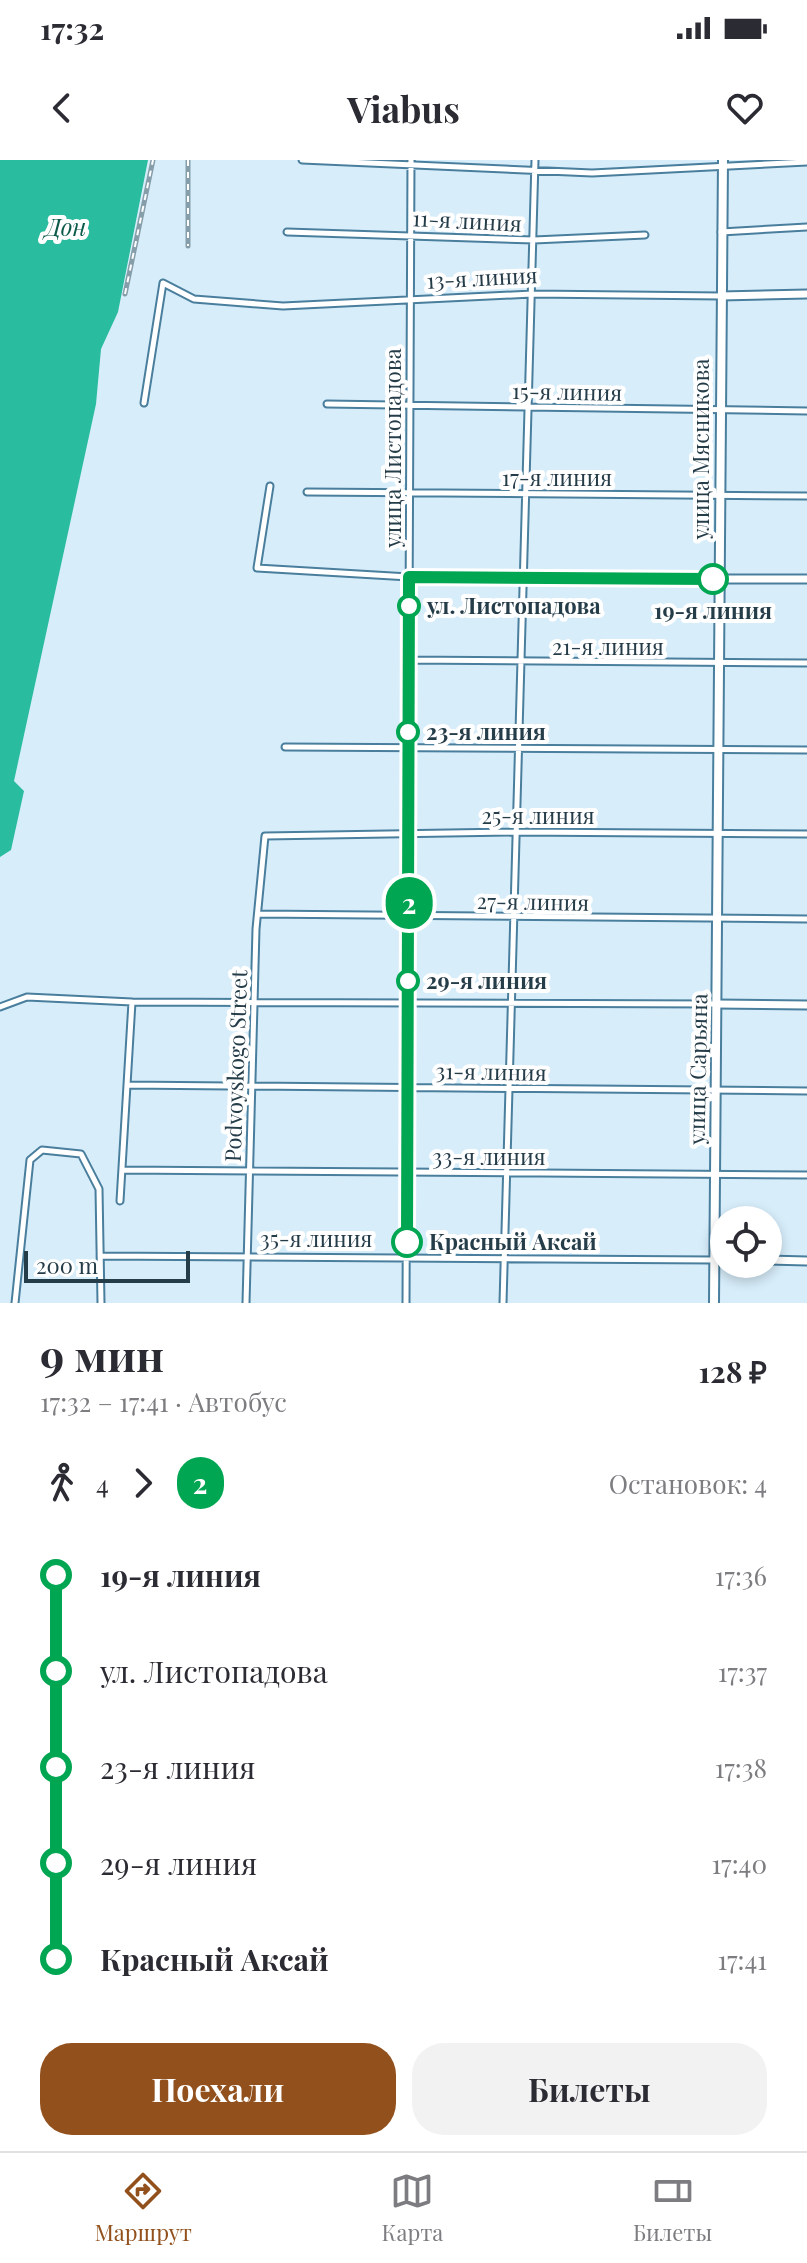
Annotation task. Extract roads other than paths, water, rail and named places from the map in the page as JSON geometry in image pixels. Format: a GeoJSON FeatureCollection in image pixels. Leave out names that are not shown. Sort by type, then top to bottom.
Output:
{"type":"FeatureCollection","features":[{"type":"Feature","properties":{"kind":"main road","name":"улица Мясникова"},"geometry":{"type":"LineString","coordinates":[[717,835],[723,163]]}},
{"type":"Feature","properties":{"kind":"main road","name":"улица Сарьяна"},"geometry":{"type":"LineString","coordinates":[[716,1206],[717,835]]}},
{"type":"Feature","properties":{"kind":"main road","name":"улица Сарьяна"},"geometry":{"type":"LineString","coordinates":[[714,1303],[717,1278]]}},
{"type":"Feature","properties":{"kind":"street"},"geometry":{"type":"LineString","coordinates":[[302,160],[592,173],[723,163],[807,162]]}},
{"type":"Feature","properties":{"kind":"street"},"geometry":{"type":"LineString","coordinates":[[503,1303],[535,160]]}},
{"type":"Feature","properties":{"kind":"street","name":"улица Листопадова"},"geometry":{"type":"LineString","coordinates":[[406,1303],[411,163]]}},
{"type":"Feature","properties":{"kind":"street"},"geometry":{"type":"LineString","coordinates":[[721,232],[807,227]]}},
{"type":"Feature","properties":{"kind":"street","name":"11-я линия"},"geometry":{"type":"LineString","coordinates":[[287,232],[534,240],[645,235]]}},
{"type":"Feature","properties":{"kind":"street","name":"13-я линия"},"geometry":{"type":"LineString","coordinates":[[144,403],[163,283],[194,299],[283,306],[532,294],[807,294]]}},
{"type":"Feature","properties":{"kind":"street","name":"15-я линия"},"geometry":{"type":"LineString","coordinates":[[327,404],[807,411]]}},
{"type":"Feature","properties":{"kind":"street"},"geometry":{"type":"LineString","coordinates":[[270,486],[257,568],[409,577],[807,579]]}},
{"type":"Feature","properties":{"kind":"street","name":"17-я линия"},"geometry":{"type":"LineString","coordinates":[[307,492],[807,496]]}},
{"type":"Feature","properties":{"kind":"street","name":"21-я линия"},"geometry":{"type":"LineString","coordinates":[[408,660],[807,663]]}},
{"type":"Feature","properties":{"kind":"street"},"geometry":{"type":"LineString","coordinates":[[285,747],[807,750]]}},
{"type":"Feature","properties":{"kind":"street","name":"25-я линия"},"geometry":{"type":"LineString","coordinates":[[269,834],[807,834]]}},
{"type":"Feature","properties":{"kind":"street","name":"Podvoyskogo Street"},"geometry":{"type":"LineString","coordinates":[[246,1303],[245,1257],[258,914],[262,840],[269,834]]}},
{"type":"Feature","properties":{"kind":"street","name":"27-я линия"},"geometry":{"type":"LineString","coordinates":[[258,914],[807,919]]}},
{"type":"Feature","properties":{"kind":"street"},"geometry":{"type":"LineString","coordinates":[[0,1007],[19,997],[132,1002],[807,1005]]}},
{"type":"Feature","properties":{"kind":"street"},"geometry":{"type":"LineString","coordinates":[[120,1201],[132,1002]]}},
{"type":"Feature","properties":{"kind":"street","name":"31-я линия"},"geometry":{"type":"LineString","coordinates":[[127,1085],[807,1091]]}},
{"type":"Feature","properties":{"kind":"street"},"geometry":{"type":"LineString","coordinates":[[15,1303],[31,1158],[42,1150],[81,1154],[99,1189],[101,1303]]}},
{"type":"Feature","properties":{"kind":"street","name":"33-я линия"},"geometry":{"type":"LineString","coordinates":[[122,1170],[807,1175]]}},
{"type":"Feature","properties":{"kind":"street","name":"35-я линия"},"geometry":{"type":"LineString","coordinates":[[100,1256],[710,1260]]}},
{"type":"Feature","properties":{"kind":"street"},"geometry":{"type":"LineString","coordinates":[[782,1260],[807,1261]]}},
{"type":"Feature","properties":{"kind":"water","name":"Дон"},"geometry":{"type":"Polygon","coordinates":[[[0,160],[148,160],[118,312],[101,349],[96,404],[14,781],[24,791],[11,850],[0,857],[0,160]]]}},
{"type":"Feature","properties":{"kind":"railway"},"geometry":{"type":"LineString","coordinates":[[125,294],[153,160]]}},
{"type":"Feature","properties":{"kind":"railway"},"geometry":{"type":"LineString","coordinates":[[188,160],[188,246]]}},
{"type":"Feature","properties":{"kind":"place","name":"19-я линия"},"geometry":{"type":"Point","coordinates":[713,579]}},
{"type":"Feature","properties":{"kind":"place","name":"ул. Листопадова"},"geometry":{"type":"Point","coordinates":[409,606]}},
{"type":"Feature","properties":{"kind":"place","name":"23-я линия"},"geometry":{"type":"Point","coordinates":[408,732]}},
{"type":"Feature","properties":{"kind":"place","name":"29-я линия"},"geometry":{"type":"Point","coordinates":[408,981]}},
{"type":"Feature","properties":{"kind":"place","name":"Красный Аксай"},"geometry":{"type":"Point","coordinates":[407,1242]}}]}
